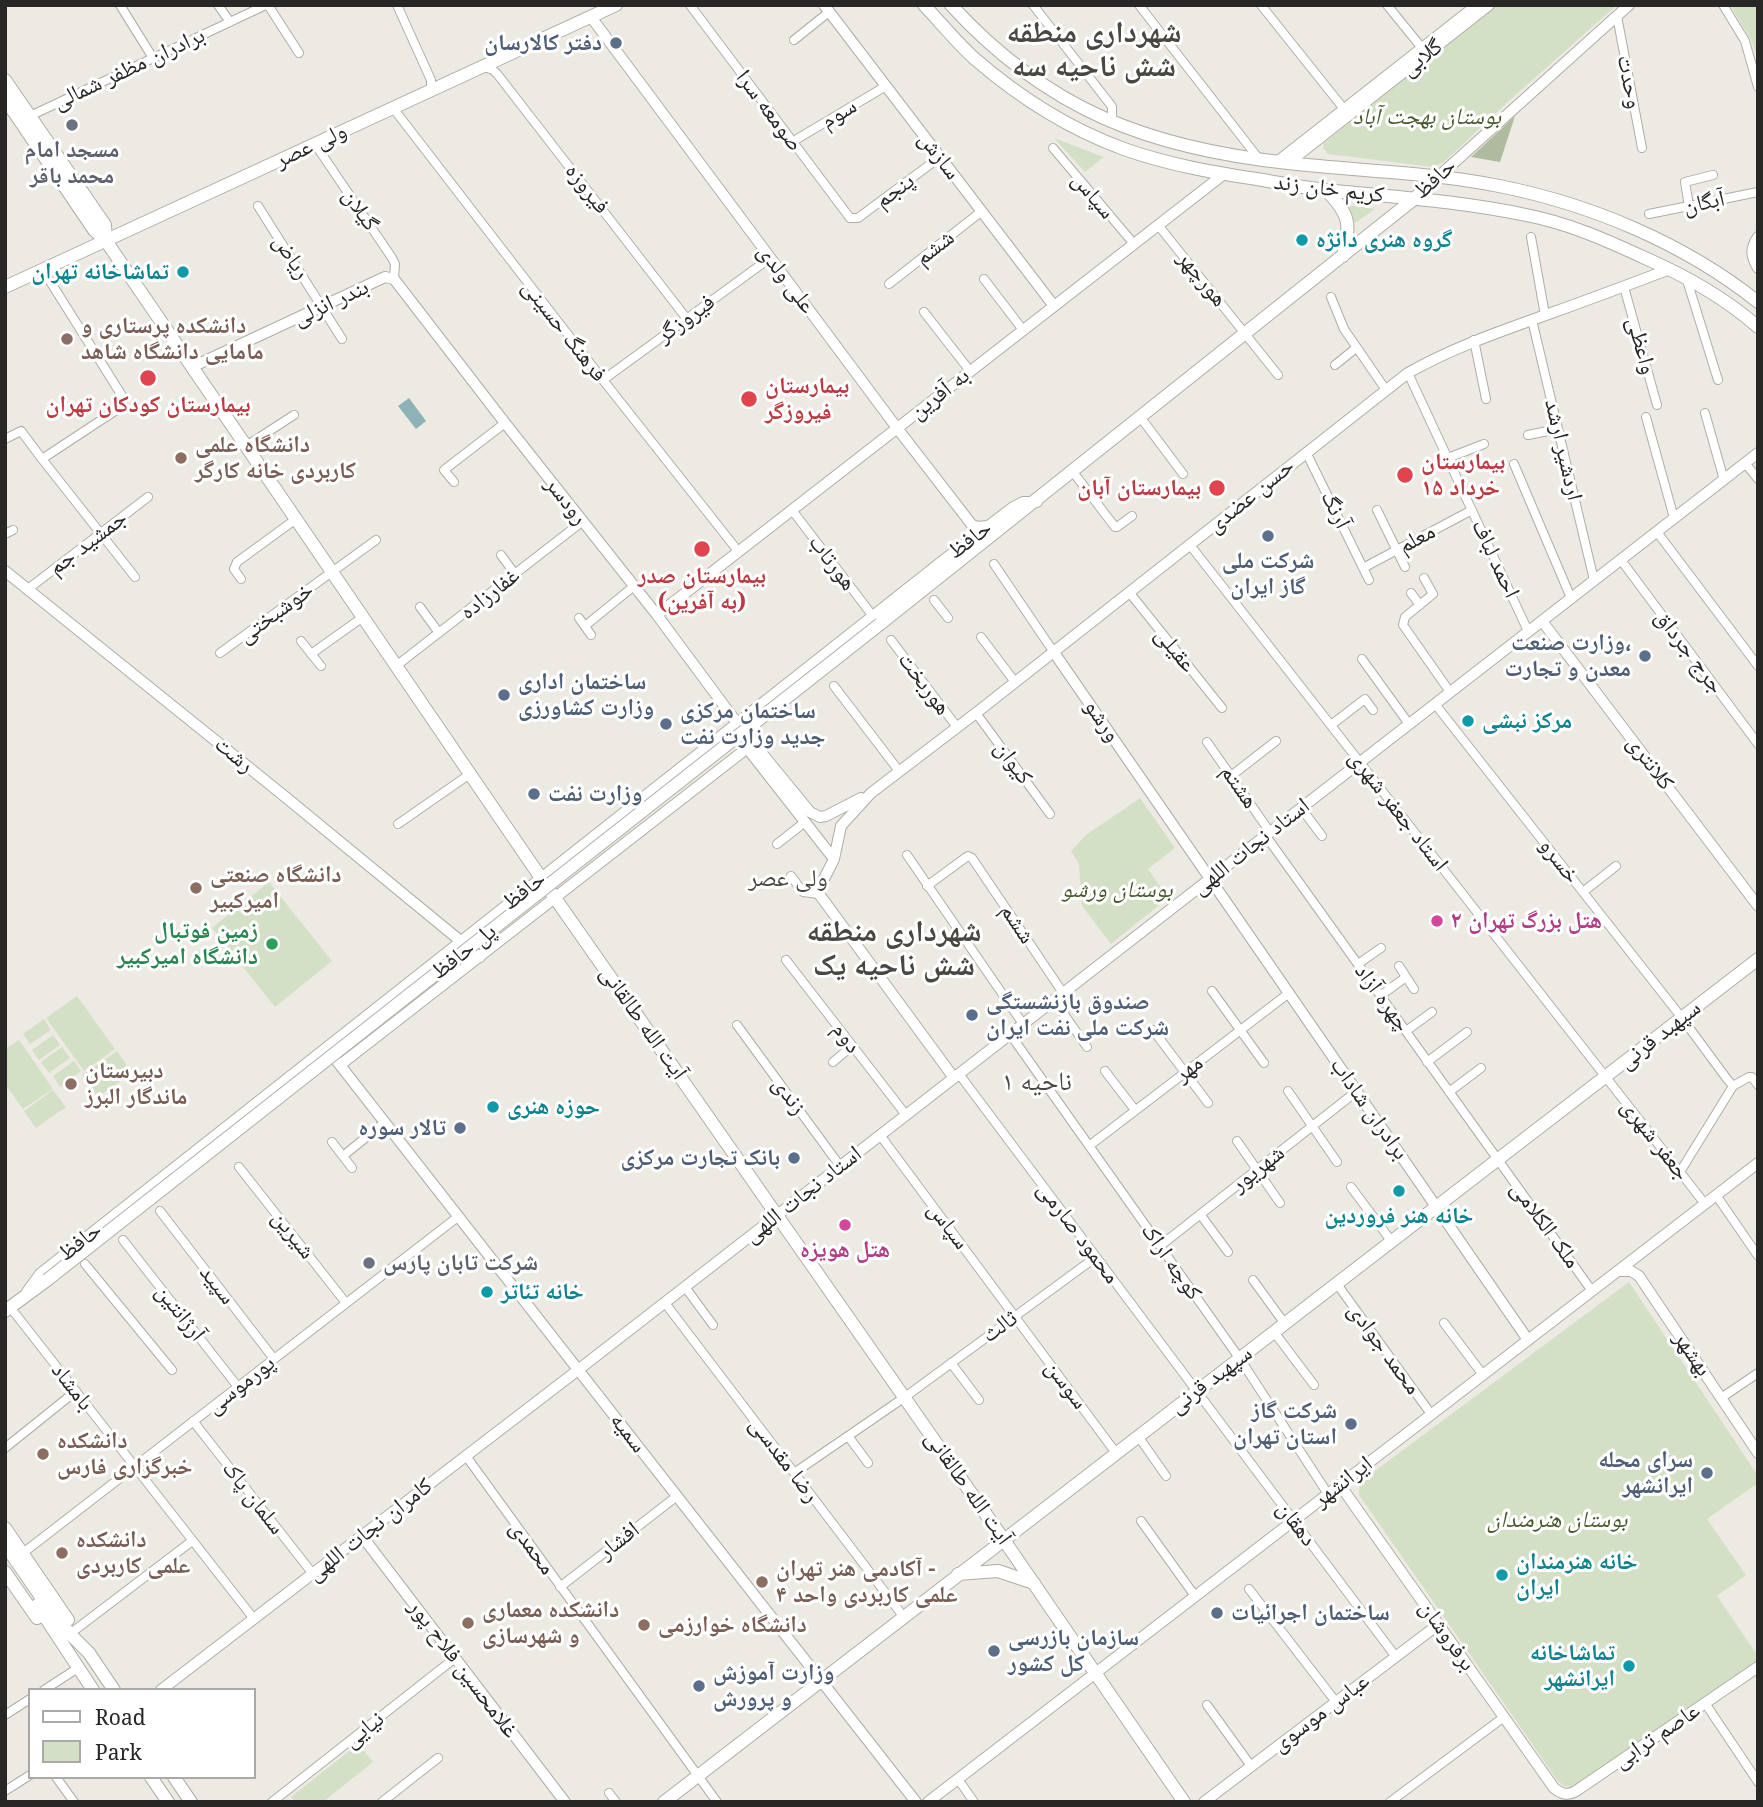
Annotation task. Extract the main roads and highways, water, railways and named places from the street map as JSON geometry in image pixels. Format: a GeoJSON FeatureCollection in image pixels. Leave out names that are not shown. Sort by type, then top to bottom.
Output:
{"type":"FeatureCollection","features":[{"type":"Feature","properties":{"kind":"main road","name":"ولی عصر"},"geometry":{"type":"LineString","coordinates":[[5,287],[617,5]]}},
{"type":"Feature","properties":{"kind":"main road","name":"کریم خان زند"},"geometry":{"type":"LineString","coordinates":[[924,5],[975,58],[1026,99],[1049,114],[1123,149],[1224,174],[1326,190],[1492,208],[1549,220],[1604,239],[1686,277],[1714,293],[1758,327]]}},
{"type":"Feature","properties":{"kind":"main road","name":"کریم خان زند"},"geometry":{"type":"LineString","coordinates":[[951,5],[994,48],[1027,75],[1070,102],[1131,130],[1178,144],[1259,159],[1499,186],[1578,207],[1637,230],[1698,261],[1731,281],[1758,302]]}},
{"type":"Feature","properties":{"kind":"main road","name":"آیت الله طالقانی"},"geometry":{"type":"LineString","coordinates":[[5,80],[105,225],[106,241]]}},
{"type":"Feature","properties":{"kind":"main road","name":"آیت الله طالقانی"},"geometry":{"type":"LineString","coordinates":[[5,99],[94,230],[106,241],[541,877],[1184,1802]]}},
{"type":"Feature","properties":{"kind":"main road","name":"حافظ"},"geometry":{"type":"LineString","coordinates":[[876,620],[1037,502],[1414,199],[1437,177]]}},
{"type":"Feature","properties":{"kind":"main road"},"geometry":{"type":"LineString","coordinates":[[1326,190],[1348,221],[1348,235],[1342,256]]}},
{"type":"Feature","properties":{"kind":"main road"},"geometry":{"type":"LineString","coordinates":[[1670,269],[1698,261]]}},
{"type":"Feature","properties":{"kind":"main road","name":"پل حافظ"},"geometry":{"type":"LineString","coordinates":[[47,1280],[876,620]]}},
{"type":"Feature","properties":{"kind":"main road","name":"سپهبد قرنی"},"geometry":{"type":"LineString","coordinates":[[664,1802],[1758,960]]}},
{"type":"Feature","properties":{"kind":"main road","name":"حافظ"},"geometry":{"type":"LineString","coordinates":[[8,1309],[47,1280]]}},
{"type":"Feature","properties":{"kind":"main road"},"geometry":{"type":"LineString","coordinates":[[5,1528],[113,1688]]}},
{"type":"Feature","properties":{"kind":"main road"},"geometry":{"type":"LineString","coordinates":[[5,1545],[92,1688]]}},
{"type":"Feature","properties":{"kind":"main road"},"geometry":{"type":"LineString","coordinates":[[5,1558],[43,1606],[89,1653]]}},
{"type":"Feature","properties":{"kind":"main road"},"geometry":{"type":"LineString","coordinates":[[957,1574],[998,1571],[1034,1583]]}},
{"type":"Feature","properties":{"kind":"main road"},"geometry":{"type":"LineString","coordinates":[[5,1572],[56,1646],[78,1668]]}},
{"type":"Feature","properties":{"kind":"main road"},"geometry":{"type":"LineString","coordinates":[[152,1779],[168,1802]]}},
{"type":"Feature","properties":{"kind":"main road"},"geometry":{"type":"LineString","coordinates":[[175,1779],[191,1802]]}},
{"type":"Feature","properties":{"kind":"water"},"geometry":{"type":"Polygon","coordinates":[[[409,398],[426,421],[416,429],[398,406],[409,398]]]}},
{"type":"Feature","properties":{"kind":"place","name":"دفتر کالارسان"},"geometry":{"type":"Point","coordinates":[616,43]}},
{"type":"Feature","properties":{"kind":"place","name":"مسجد امام محمد باقر"},"geometry":{"type":"Point","coordinates":[72,125]}},
{"type":"Feature","properties":{"kind":"place","name":"گروه هنری دانژه"},"geometry":{"type":"Point","coordinates":[1302,240]}},
{"type":"Feature","properties":{"kind":"place","name":"تماشاخانه تهران"},"geometry":{"type":"Point","coordinates":[183,272]}},
{"type":"Feature","properties":{"kind":"place","name":"دانشکده پرستاری و مامایی دانشگاه شاهد"},"geometry":{"type":"Point","coordinates":[67,339]}},
{"type":"Feature","properties":{"kind":"place","name":"بیمارستان کودکان تهران"},"geometry":{"type":"Point","coordinates":[148,378]}},
{"type":"Feature","properties":{"kind":"place","name":"بیمارستان فیروزگر"},"geometry":{"type":"Point","coordinates":[749,399]}},
{"type":"Feature","properties":{"kind":"place","name":"دانشگاه علمی کاربردی خانه کارگر"},"geometry":{"type":"Point","coordinates":[181,458]}},
{"type":"Feature","properties":{"kind":"place","name":"بیمارستان ۱۵ خرداد"},"geometry":{"type":"Point","coordinates":[1405,475]}},
{"type":"Feature","properties":{"kind":"place","name":"بیمارستان آبان"},"geometry":{"type":"Point","coordinates":[1217,488]}},
{"type":"Feature","properties":{"kind":"place","name":"شرکت ملی گاز ایران"},"geometry":{"type":"Point","coordinates":[1268,536]}},
{"type":"Feature","properties":{"kind":"place","name":"بیمارستان صدر (به آفرین)"},"geometry":{"type":"Point","coordinates":[702,549]}},
{"type":"Feature","properties":{"kind":"place","name":"وزارت صنعت، معدن و تجارت"},"geometry":{"type":"Point","coordinates":[1645,656]}},
{"type":"Feature","properties":{"kind":"place","name":"ساختمان اداری وزارت کشاورزی"},"geometry":{"type":"Point","coordinates":[504,695]}},
{"type":"Feature","properties":{"kind":"place","name":"مرکز نبشی"},"geometry":{"type":"Point","coordinates":[1468,721]}},
{"type":"Feature","properties":{"kind":"place","name":"ساختمان مرکزی جدید وزارت نفت"},"geometry":{"type":"Point","coordinates":[666,724]}},
{"type":"Feature","properties":{"kind":"place","name":"وزارت نفت"},"geometry":{"type":"Point","coordinates":[534,794]}},
{"type":"Feature","properties":{"kind":"place","name":"دانشگاه صنعتی امیرکبیر"},"geometry":{"type":"Point","coordinates":[196,888]}},
{"type":"Feature","properties":{"kind":"place","name":"هتل بزرگ تهران ۲"},"geometry":{"type":"Point","coordinates":[1437,921]}},
{"type":"Feature","properties":{"kind":"place","name":"زمین فوتبال دانشگاه امیرکبیر"},"geometry":{"type":"Point","coordinates":[272,944]}},
{"type":"Feature","properties":{"kind":"place","name":"صندوق بازنشستگی شرکت ملی نفت ایران"},"geometry":{"type":"Point","coordinates":[972,1015]}},
{"type":"Feature","properties":{"kind":"place","name":"دبیرستان ماندگار البرز"},"geometry":{"type":"Point","coordinates":[71,1084]}},
{"type":"Feature","properties":{"kind":"place","name":"حوزه هنری"},"geometry":{"type":"Point","coordinates":[493,1107]}},
{"type":"Feature","properties":{"kind":"place","name":"تالار سوره"},"geometry":{"type":"Point","coordinates":[460,1128]}},
{"type":"Feature","properties":{"kind":"place","name":"بانک تجارت مرکزی"},"geometry":{"type":"Point","coordinates":[794,1158]}},
{"type":"Feature","properties":{"kind":"place","name":"خانه هنر فروردین"},"geometry":{"type":"Point","coordinates":[1399,1191]}},
{"type":"Feature","properties":{"kind":"place","name":"هتل هویزه"},"geometry":{"type":"Point","coordinates":[845,1225]}},
{"type":"Feature","properties":{"kind":"place","name":"شرکت تابان پارس"},"geometry":{"type":"Point","coordinates":[369,1263]}},
{"type":"Feature","properties":{"kind":"place","name":"خانه تئاتر"},"geometry":{"type":"Point","coordinates":[487,1292]}},
{"type":"Feature","properties":{"kind":"place","name":"شرکت گاز استان تهران"},"geometry":{"type":"Point","coordinates":[1351,1424]}},
{"type":"Feature","properties":{"kind":"place","name":"دانشکده خبرگزاری فارس"},"geometry":{"type":"Point","coordinates":[43,1454]}},
{"type":"Feature","properties":{"kind":"place","name":"سرای محله ایرانشهر"},"geometry":{"type":"Point","coordinates":[1707,1473]}},
{"type":"Feature","properties":{"kind":"place","name":"دانشکده علمی کاربردی"},"geometry":{"type":"Point","coordinates":[62,1553]}},
{"type":"Feature","properties":{"kind":"place","name":"خانه هنرمندان ایران"},"geometry":{"type":"Point","coordinates":[1502,1575]}},
{"type":"Feature","properties":{"kind":"place","name":"آکادمی هنر تهران - علمی کاربردی واحد ۴"},"geometry":{"type":"Point","coordinates":[762,1582]}},
{"type":"Feature","properties":{"kind":"place","name":"ساختمان اجرائیات"},"geometry":{"type":"Point","coordinates":[1217,1613]}},
{"type":"Feature","properties":{"kind":"place","name":"دانشکده معماری و شهرسازی"},"geometry":{"type":"Point","coordinates":[468,1623]}},
{"type":"Feature","properties":{"kind":"place","name":"دانشگاه خوارزمی"},"geometry":{"type":"Point","coordinates":[644,1625]}},
{"type":"Feature","properties":{"kind":"place","name":"سازمان بازرسی کل کشور"},"geometry":{"type":"Point","coordinates":[994,1651]}},
{"type":"Feature","properties":{"kind":"place","name":"تماشاخانه ایرانشهر"},"geometry":{"type":"Point","coordinates":[1629,1666]}},
{"type":"Feature","properties":{"kind":"place","name":"وزارت آموزش و پرورش"},"geometry":{"type":"Point","coordinates":[699,1686]}},
{"type":"Feature","properties":{"kind":"district","name":"شهرداری منطقه شش ناحیه سه"},"geometry":{"type":"Point","coordinates":[1094,50]}},
{"type":"Feature","properties":{"kind":"district","name":"ولی عصر"},"geometry":{"type":"Point","coordinates":[788,879]}},
{"type":"Feature","properties":{"kind":"district","name":"شهرداری منطقه شش ناحیه یک"},"geometry":{"type":"Point","coordinates":[894,949]}},
{"type":"Feature","properties":{"kind":"district","name":"ناحیه ۱"},"geometry":{"type":"Point","coordinates":[1037,1083]}},
{"type":"Feature","properties":{"kind":"park label","name":"بوستان بهجت آباد"},"geometry":{"type":"Point","coordinates":[1427,117]}},
{"type":"Feature","properties":{"kind":"park label","name":"بوستان ورشو"},"geometry":{"type":"Point","coordinates":[1117,890]}},
{"type":"Feature","properties":{"kind":"park label","name":"بوستان هنرمندان"},"geometry":{"type":"Point","coordinates":[1557,1520]}}]}
